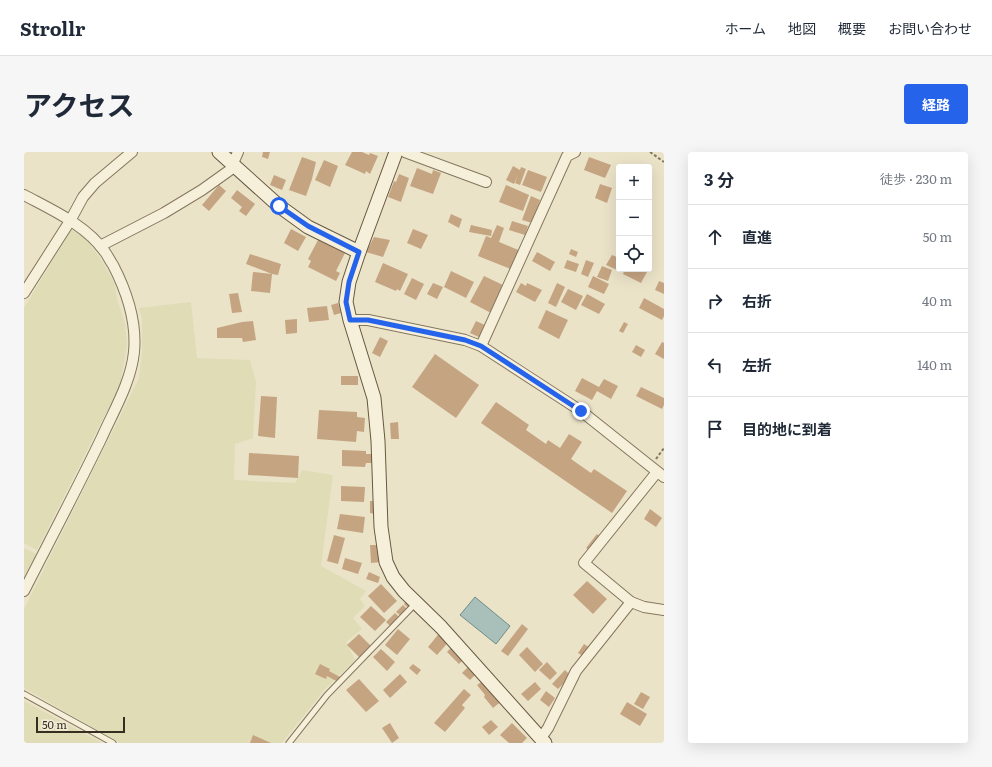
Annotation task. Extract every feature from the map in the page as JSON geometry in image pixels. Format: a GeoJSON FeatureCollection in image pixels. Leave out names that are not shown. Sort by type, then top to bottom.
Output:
{"type":"FeatureCollection","features":[{"type":"Feature","properties":{"kind":"street"},"geometry":{"type":"LineString","coordinates":[[24,293],[70,221],[83,196],[95,183],[132,152]]}},
{"type":"Feature","properties":{"kind":"street"},"geometry":{"type":"LineString","coordinates":[[219,152],[279,206],[308,226],[359,252]]}},
{"type":"Feature","properties":{"kind":"street"},"geometry":{"type":"LineString","coordinates":[[100,246],[164,213],[196,194],[230,170],[238,152]]}},
{"type":"Feature","properties":{"kind":"street"},"geometry":{"type":"LineString","coordinates":[[396,152],[359,252],[349,282],[346,302],[374,398],[378,441],[381,527],[386,562],[393,578],[404,591],[441,627],[543,740],[576,671],[631,602]]}},
{"type":"Feature","properties":{"kind":"street"},"geometry":{"type":"LineString","coordinates":[[404,152],[486,182]]}},
{"type":"Feature","properties":{"kind":"street"},"geometry":{"type":"LineString","coordinates":[[481,346],[567,156],[575,152]]}},
{"type":"Feature","properties":{"kind":"street"},"geometry":{"type":"LineString","coordinates":[[24,194],[70,221],[89,235],[106,252],[127,296],[132,317],[134,336],[134,352],[125,388],[90,462],[24,592]]}},
{"type":"Feature","properties":{"kind":"street"},"geometry":{"type":"LineString","coordinates":[[350,320],[368,320],[465,340],[481,346],[581,411],[660,475],[584,564],[631,602],[644,607],[664,610]]}},
{"type":"Feature","properties":{"kind":"lane"},"geometry":{"type":"LineString","coordinates":[[289,743],[327,695],[416,603]]}},
{"type":"Feature","properties":{"kind":"lane"},"geometry":{"type":"LineString","coordinates":[[24,694],[113,743]]}},
{"type":"Feature","properties":{"kind":"path"},"geometry":{"type":"LineString","coordinates":[[650,152],[664,162]]}},
{"type":"Feature","properties":{"kind":"shaded area"},"geometry":{"type":"Polygon","coordinates":[[[71,230],[82,235],[99,256],[115,284],[117,299],[125,323],[127,345],[120,385],[37,550],[24,543],[24,308],[71,230]]]}},
{"type":"Feature","properties":{"kind":"shaded area"},"geometry":{"type":"Polygon","coordinates":[[[191,302],[197,358],[250,360],[256,382],[253,438],[235,444],[234,480],[295,483],[302,470],[333,475],[321,566],[366,591],[360,599],[365,606],[353,618],[362,629],[346,642],[355,660],[325,689],[282,743],[120,743],[24,688],[24,609],[139,378],[142,352],[142,320],[139,308],[191,302]]]}},
{"type":"Feature","properties":{"kind":"shaded area"},"geometry":{"type":"Polygon","coordinates":[[[24,548],[38,555],[24,583],[24,548]]]}},
{"type":"Feature","properties":{"kind":"shaded area"},"geometry":{"type":"Polygon","coordinates":[[[24,701],[102,743],[24,743],[24,701]]]}},
{"type":"Feature","properties":{"kind":"water"},"geometry":{"type":"Polygon","coordinates":[[[475,597],[510,626],[496,644],[460,615],[475,597]]]}},
{"type":"Feature","properties":{"kind":"building"},"geometry":{"type":"Polygon","coordinates":[[[263,152],[270,152],[268,159],[262,157],[263,152]]]}},
{"type":"Feature","properties":{"kind":"building"},"geometry":{"type":"Polygon","coordinates":[[[352,152],[362,152],[369,155],[370,153],[378,156],[370,174],[366,171],[365,174],[345,165],[352,152]]]}},
{"type":"Feature","properties":{"kind":"building"},"geometry":{"type":"Polygon","coordinates":[[[302,157],[316,162],[306,196],[289,190],[302,157]]]}},
{"type":"Feature","properties":{"kind":"building"},"geometry":{"type":"Polygon","coordinates":[[[589,157],[611,165],[605,178],[584,170],[589,157]]]}},
{"type":"Feature","properties":{"kind":"building"},"geometry":{"type":"Polygon","coordinates":[[[324,160],[338,166],[330,187],[315,180],[324,160]]]}},
{"type":"Feature","properties":{"kind":"building"},"geometry":{"type":"Polygon","coordinates":[[[513,166],[520,170],[521,167],[526,169],[520,185],[515,183],[518,175],[514,184],[506,180],[513,166]]]}},
{"type":"Feature","properties":{"kind":"building"},"geometry":{"type":"Polygon","coordinates":[[[417,168],[432,174],[433,170],[441,173],[433,194],[410,186],[417,168]]]}},
{"type":"Feature","properties":{"kind":"building"},"geometry":{"type":"Polygon","coordinates":[[[528,170],[547,177],[541,192],[522,185],[528,170]]]}},
{"type":"Feature","properties":{"kind":"building"},"geometry":{"type":"Polygon","coordinates":[[[399,174],[409,178],[401,202],[388,197],[394,181],[396,182],[399,174]]]}},
{"type":"Feature","properties":{"kind":"building"},"geometry":{"type":"Polygon","coordinates":[[[274,175],[286,180],[282,190],[270,185],[274,175]]]}},
{"type":"Feature","properties":{"kind":"building"},"geometry":{"type":"Polygon","coordinates":[[[600,184],[612,188],[607,203],[595,198],[600,184]]]}},
{"type":"Feature","properties":{"kind":"building"},"geometry":{"type":"Polygon","coordinates":[[[219,185],[226,191],[209,211],[202,205],[219,185]]]}},
{"type":"Feature","properties":{"kind":"building"},"geometry":{"type":"Polygon","coordinates":[[[506,185],[529,195],[523,211],[499,202],[506,185]]]}},
{"type":"Feature","properties":{"kind":"building"},"geometry":{"type":"Polygon","coordinates":[[[237,190],[255,204],[246,216],[239,211],[242,207],[231,198],[237,190]]]}},
{"type":"Feature","properties":{"kind":"building"},"geometry":{"type":"Polygon","coordinates":[[[531,196],[540,200],[532,223],[522,220],[531,196]]]}},
{"type":"Feature","properties":{"kind":"building"},"geometry":{"type":"Polygon","coordinates":[[[451,214],[462,219],[459,228],[448,222],[451,214]]]}},
{"type":"Feature","properties":{"kind":"building"},"geometry":{"type":"Polygon","coordinates":[[[512,221],[528,226],[525,235],[509,230],[512,221]]]}},
{"type":"Feature","properties":{"kind":"building"},"geometry":{"type":"Polygon","coordinates":[[[471,225],[492,230],[491,236],[469,232],[471,225]]]}},
{"type":"Feature","properties":{"kind":"building"},"geometry":{"type":"Polygon","coordinates":[[[497,225],[504,228],[499,242],[521,251],[513,270],[478,256],[486,236],[491,238],[497,225]]]}},
{"type":"Feature","properties":{"kind":"building"},"geometry":{"type":"Polygon","coordinates":[[[291,229],[306,237],[298,251],[284,243],[291,229]]]}},
{"type":"Feature","properties":{"kind":"building"},"geometry":{"type":"Polygon","coordinates":[[[413,229],[428,235],[421,249],[407,243],[413,229]]]}},
{"type":"Feature","properties":{"kind":"building"},"geometry":{"type":"Polygon","coordinates":[[[374,237],[390,240],[383,257],[366,252],[374,237]]]}},
{"type":"Feature","properties":{"kind":"building"},"geometry":{"type":"Polygon","coordinates":[[[318,240],[345,253],[336,271],[340,273],[336,281],[308,267],[311,261],[308,259],[318,240]]]}},
{"type":"Feature","properties":{"kind":"building"},"geometry":{"type":"Polygon","coordinates":[[[571,249],[578,252],[576,257],[569,254],[571,249]]]}},
{"type":"Feature","properties":{"kind":"building"},"geometry":{"type":"Polygon","coordinates":[[[537,252],[555,262],[550,271],[532,261],[537,252]]]}},
{"type":"Feature","properties":{"kind":"building"},"geometry":{"type":"Polygon","coordinates":[[[250,254],[281,264],[278,275],[246,264],[250,254]]]}},
{"type":"Feature","properties":{"kind":"building"},"geometry":{"type":"Polygon","coordinates":[[[612,255],[616,257],[616,270],[606,265],[612,255]]]}},
{"type":"Feature","properties":{"kind":"building"},"geometry":{"type":"Polygon","coordinates":[[[567,260],[579,264],[576,272],[564,268],[567,260]]]}},
{"type":"Feature","properties":{"kind":"building"},"geometry":{"type":"Polygon","coordinates":[[[586,260],[594,263],[588,277],[581,274],[586,260]]]}},
{"type":"Feature","properties":{"kind":"building"},"geometry":{"type":"Polygon","coordinates":[[[383,263],[408,274],[400,291],[397,289],[396,291],[375,282],[383,263]]]}},
{"type":"Feature","properties":{"kind":"building"},"geometry":{"type":"Polygon","coordinates":[[[602,266],[612,270],[608,281],[597,277],[602,266]]]}},
{"type":"Feature","properties":{"kind":"building"},"geometry":{"type":"Polygon","coordinates":[[[451,271],[474,282],[466,298],[444,287],[451,271]]]}},
{"type":"Feature","properties":{"kind":"building"},"geometry":{"type":"Polygon","coordinates":[[[253,272],[272,274],[270,293],[251,291],[253,272]]]}},
{"type":"Feature","properties":{"kind":"building"},"geometry":{"type":"Polygon","coordinates":[[[624,272],[647,272],[641,283],[623,274],[624,272]]]}},
{"type":"Feature","properties":{"kind":"building"},"geometry":{"type":"Polygon","coordinates":[[[484,276],[505,286],[491,313],[470,302],[484,276]]]}},
{"type":"Feature","properties":{"kind":"building"},"geometry":{"type":"Polygon","coordinates":[[[593,276],[609,284],[604,294],[588,287],[593,276]]]}},
{"type":"Feature","properties":{"kind":"building"},"geometry":{"type":"Polygon","coordinates":[[[412,278],[424,284],[416,300],[404,294],[412,278]]]}},
{"type":"Feature","properties":{"kind":"building"},"geometry":{"type":"Polygon","coordinates":[[[659,281],[664,283],[664,294],[655,290],[659,281]]]}},
{"type":"Feature","properties":{"kind":"building"},"geometry":{"type":"Polygon","coordinates":[[[433,283],[443,287],[437,299],[427,294],[433,283]]]}},
{"type":"Feature","properties":{"kind":"building"},"geometry":{"type":"Polygon","coordinates":[[[521,283],[526,286],[527,283],[542,290],[535,302],[516,292],[521,283]]]}},
{"type":"Feature","properties":{"kind":"building"},"geometry":{"type":"Polygon","coordinates":[[[557,283],[565,287],[556,307],[548,303],[557,283]]]}},
{"type":"Feature","properties":{"kind":"building"},"geometry":{"type":"Polygon","coordinates":[[[568,289],[583,296],[576,310],[561,302],[568,289]]]}},
{"type":"Feature","properties":{"kind":"building"},"geometry":{"type":"Polygon","coordinates":[[[238,293],[242,312],[232,313],[229,294],[238,293]]]}},
{"type":"Feature","properties":{"kind":"building"},"geometry":{"type":"Polygon","coordinates":[[[587,294],[605,304],[599,314],[581,305],[587,294]]]}},
{"type":"Feature","properties":{"kind":"building"},"geometry":{"type":"Polygon","coordinates":[[[644,298],[664,309],[664,316],[662,320],[639,308],[644,298]]]}},
{"type":"Feature","properties":{"kind":"building"},"geometry":{"type":"Polygon","coordinates":[[[338,303],[341,313],[334,315],[331,305],[338,303]]]}},
{"type":"Feature","properties":{"kind":"building"},"geometry":{"type":"Polygon","coordinates":[[[327,306],[329,320],[309,322],[307,308],[327,306]]]}},
{"type":"Feature","properties":{"kind":"building"},"geometry":{"type":"Polygon","coordinates":[[[546,310],[568,320],[559,339],[538,328],[546,310]]]}},
{"type":"Feature","properties":{"kind":"building"},"geometry":{"type":"Polygon","coordinates":[[[297,319],[297,333],[286,334],[285,320],[297,319]]]}},
{"type":"Feature","properties":{"kind":"building"},"geometry":{"type":"Polygon","coordinates":[[[253,321],[256,340],[243,342],[242,338],[217,338],[217,328],[253,321]]]}},
{"type":"Feature","properties":{"kind":"building"},"geometry":{"type":"Polygon","coordinates":[[[476,321],[487,326],[481,338],[470,333],[476,321]]]}},
{"type":"Feature","properties":{"kind":"building"},"geometry":{"type":"Polygon","coordinates":[[[624,322],[628,324],[623,333],[619,331],[624,322]]]}},
{"type":"Feature","properties":{"kind":"building"},"geometry":{"type":"Polygon","coordinates":[[[380,337],[388,341],[380,357],[372,353],[380,337]]]}},
{"type":"Feature","properties":{"kind":"building"},"geometry":{"type":"Polygon","coordinates":[[[662,342],[664,343],[664,359],[655,354],[662,342]]]}},
{"type":"Feature","properties":{"kind":"building"},"geometry":{"type":"Polygon","coordinates":[[[636,345],[645,350],[641,357],[632,352],[636,345]]]}},
{"type":"Feature","properties":{"kind":"building"},"geometry":{"type":"Polygon","coordinates":[[[435,354],[479,385],[456,418],[412,387],[435,354]]]}},
{"type":"Feature","properties":{"kind":"building"},"geometry":{"type":"Polygon","coordinates":[[[341,376],[358,376],[358,385],[341,385],[341,376]]]}},
{"type":"Feature","properties":{"kind":"building"},"geometry":{"type":"Polygon","coordinates":[[[582,378],[599,387],[604,379],[618,386],[611,399],[597,391],[592,400],[575,391],[582,378]]]}},
{"type":"Feature","properties":{"kind":"building"},"geometry":{"type":"Polygon","coordinates":[[[641,387],[664,398],[664,405],[662,409],[636,396],[641,387]]]}},
{"type":"Feature","properties":{"kind":"building"},"geometry":{"type":"Polygon","coordinates":[[[261,396],[277,397],[275,438],[258,436],[261,396]]]}},
{"type":"Feature","properties":{"kind":"building"},"geometry":{"type":"Polygon","coordinates":[[[496,402],[529,425],[526,430],[546,444],[548,440],[560,448],[569,434],[582,442],[571,459],[591,473],[594,469],[627,491],[612,513],[481,423],[496,402]]]}},
{"type":"Feature","properties":{"kind":"building"},"geometry":{"type":"Polygon","coordinates":[[[319,410],[357,412],[357,417],[365,418],[364,432],[357,431],[356,442],[317,439],[319,410]]]}},
{"type":"Feature","properties":{"kind":"building"},"geometry":{"type":"Polygon","coordinates":[[[398,422],[399,439],[391,439],[390,423],[398,422]]]}},
{"type":"Feature","properties":{"kind":"building"},"geometry":{"type":"Polygon","coordinates":[[[342,450],[366,451],[366,454],[376,454],[376,463],[366,463],[365,467],[342,466],[342,450]]]}},
{"type":"Feature","properties":{"kind":"building"},"geometry":{"type":"Polygon","coordinates":[[[249,453],[299,456],[298,478],[248,475],[249,453]]]}},
{"type":"Feature","properties":{"kind":"building"},"geometry":{"type":"Polygon","coordinates":[[[341,486],[365,487],[364,502],[341,501],[341,486]]]}},
{"type":"Feature","properties":{"kind":"building"},"geometry":{"type":"Polygon","coordinates":[[[370,501],[375,501],[375,514],[370,513],[370,501]]]}},
{"type":"Feature","properties":{"kind":"building"},"geometry":{"type":"Polygon","coordinates":[[[650,509],[662,518],[656,527],[644,519],[650,509]]]}},
{"type":"Feature","properties":{"kind":"building"},"geometry":{"type":"Polygon","coordinates":[[[340,514],[365,517],[363,533],[337,529],[340,514]]]}},
{"type":"Feature","properties":{"kind":"building"},"geometry":{"type":"Polygon","coordinates":[[[597,534],[602,538],[591,551],[586,548],[597,534]]]}},
{"type":"Feature","properties":{"kind":"building"},"geometry":{"type":"Polygon","coordinates":[[[334,535],[345,538],[338,564],[327,561],[334,535]]]}},
{"type":"Feature","properties":{"kind":"building"},"geometry":{"type":"Polygon","coordinates":[[[370,545],[381,545],[381,562],[371,563],[370,545]]]}},
{"type":"Feature","properties":{"kind":"building"},"geometry":{"type":"Polygon","coordinates":[[[345,558],[362,563],[358,574],[342,569],[345,558]]]}},
{"type":"Feature","properties":{"kind":"building"},"geometry":{"type":"Polygon","coordinates":[[[369,572],[380,577],[378,583],[366,579],[369,572]]]}},
{"type":"Feature","properties":{"kind":"building"},"geometry":{"type":"Polygon","coordinates":[[[587,581],[607,599],[593,614],[573,595],[587,581]]]}},
{"type":"Feature","properties":{"kind":"building"},"geometry":{"type":"Polygon","coordinates":[[[381,584],[397,601],[384,613],[368,596],[381,584]]]}},
{"type":"Feature","properties":{"kind":"building"},"geometry":{"type":"Polygon","coordinates":[[[407,600],[412,605],[409,609],[404,604],[407,600]]]}},
{"type":"Feature","properties":{"kind":"building"},"geometry":{"type":"Polygon","coordinates":[[[403,605],[408,610],[401,616],[396,612],[403,605]]]}},
{"type":"Feature","properties":{"kind":"building"},"geometry":{"type":"Polygon","coordinates":[[[371,606],[386,620],[375,631],[360,617],[371,606]]]}},
{"type":"Feature","properties":{"kind":"building"},"geometry":{"type":"Polygon","coordinates":[[[395,613],[400,618],[391,627],[386,622],[395,613]]]}},
{"type":"Feature","properties":{"kind":"building"},"geometry":{"type":"Polygon","coordinates":[[[522,624],[528,629],[508,656],[501,651],[522,624]]]}},
{"type":"Feature","properties":{"kind":"building"},"geometry":{"type":"Polygon","coordinates":[[[398,629],[410,639],[397,655],[385,645],[398,629]]]}},
{"type":"Feature","properties":{"kind":"building"},"geometry":{"type":"Polygon","coordinates":[[[441,631],[451,639],[437,655],[428,647],[441,631]]]}},
{"type":"Feature","properties":{"kind":"building"},"geometry":{"type":"Polygon","coordinates":[[[359,634],[372,647],[360,658],[347,645],[359,634]]]}},
{"type":"Feature","properties":{"kind":"building"},"geometry":{"type":"Polygon","coordinates":[[[454,644],[467,656],[459,664],[447,652],[454,644]]]}},
{"type":"Feature","properties":{"kind":"building"},"geometry":{"type":"Polygon","coordinates":[[[584,644],[590,648],[585,657],[578,653],[584,644]]]}},
{"type":"Feature","properties":{"kind":"building"},"geometry":{"type":"Polygon","coordinates":[[[527,647],[543,664],[535,672],[519,655],[527,647]]]}},
{"type":"Feature","properties":{"kind":"building"},"geometry":{"type":"Polygon","coordinates":[[[381,649],[395,662],[387,671],[373,657],[381,649]]]}},
{"type":"Feature","properties":{"kind":"building"},"geometry":{"type":"Polygon","coordinates":[[[547,662],[557,673],[550,680],[539,670],[547,662]]]}},
{"type":"Feature","properties":{"kind":"building"},"geometry":{"type":"Polygon","coordinates":[[[472,663],[479,671],[470,680],[462,673],[472,663]]]}},
{"type":"Feature","properties":{"kind":"building"},"geometry":{"type":"Polygon","coordinates":[[[320,664],[330,669],[329,671],[340,677],[338,682],[327,676],[326,679],[315,674],[320,664]]]}},
{"type":"Feature","properties":{"kind":"building"},"geometry":{"type":"Polygon","coordinates":[[[413,664],[421,670],[417,675],[409,668],[413,664]]]}},
{"type":"Feature","properties":{"kind":"building"},"geometry":{"type":"Polygon","coordinates":[[[565,670],[571,676],[558,689],[552,684],[565,670]]]}},
{"type":"Feature","properties":{"kind":"building"},"geometry":{"type":"Polygon","coordinates":[[[400,674],[407,682],[390,698],[383,690],[400,674]]]}},
{"type":"Feature","properties":{"kind":"building"},"geometry":{"type":"Polygon","coordinates":[[[359,679],[379,701],[366,712],[346,690],[359,679]]]}},
{"type":"Feature","properties":{"kind":"building"},"geometry":{"type":"Polygon","coordinates":[[[484,680],[503,700],[493,708],[477,685],[484,680]]]}},
{"type":"Feature","properties":{"kind":"building"},"geometry":{"type":"Polygon","coordinates":[[[535,682],[541,689],[528,701],[521,694],[535,682]]]}},
{"type":"Feature","properties":{"kind":"building"},"geometry":{"type":"Polygon","coordinates":[[[464,689],[471,695],[462,705],[465,708],[445,732],[434,723],[464,689]]]}},
{"type":"Feature","properties":{"kind":"building"},"geometry":{"type":"Polygon","coordinates":[[[546,691],[555,698],[549,707],[540,700],[546,691]]]}},
{"type":"Feature","properties":{"kind":"building"},"geometry":{"type":"Polygon","coordinates":[[[641,692],[650,697],[643,709],[634,704],[641,692]]]}},
{"type":"Feature","properties":{"kind":"building"},"geometry":{"type":"Polygon","coordinates":[[[627,702],[647,714],[640,726],[620,714],[627,702]]]}},
{"type":"Feature","properties":{"kind":"building"},"geometry":{"type":"Polygon","coordinates":[[[491,720],[498,727],[489,735],[482,727],[491,720]]]}},
{"type":"Feature","properties":{"kind":"building"},"geometry":{"type":"Polygon","coordinates":[[[390,723],[399,738],[392,743],[382,728],[390,723]]]}},
{"type":"Feature","properties":{"kind":"building"},"geometry":{"type":"Polygon","coordinates":[[[512,723],[527,738],[522,743],[509,743],[500,735],[512,723]]]}},
{"type":"Feature","properties":{"kind":"building"},"geometry":{"type":"Polygon","coordinates":[[[253,735],[271,743],[250,743],[253,735]]]}},
{"type":"Feature","properties":{"kind":"route"},"geometry":{"type":"LineString","coordinates":[[279,206],[308,226],[359,252],[349,282],[346,302],[350,320],[368,320],[465,340],[481,346],[581,411]]}}]}
